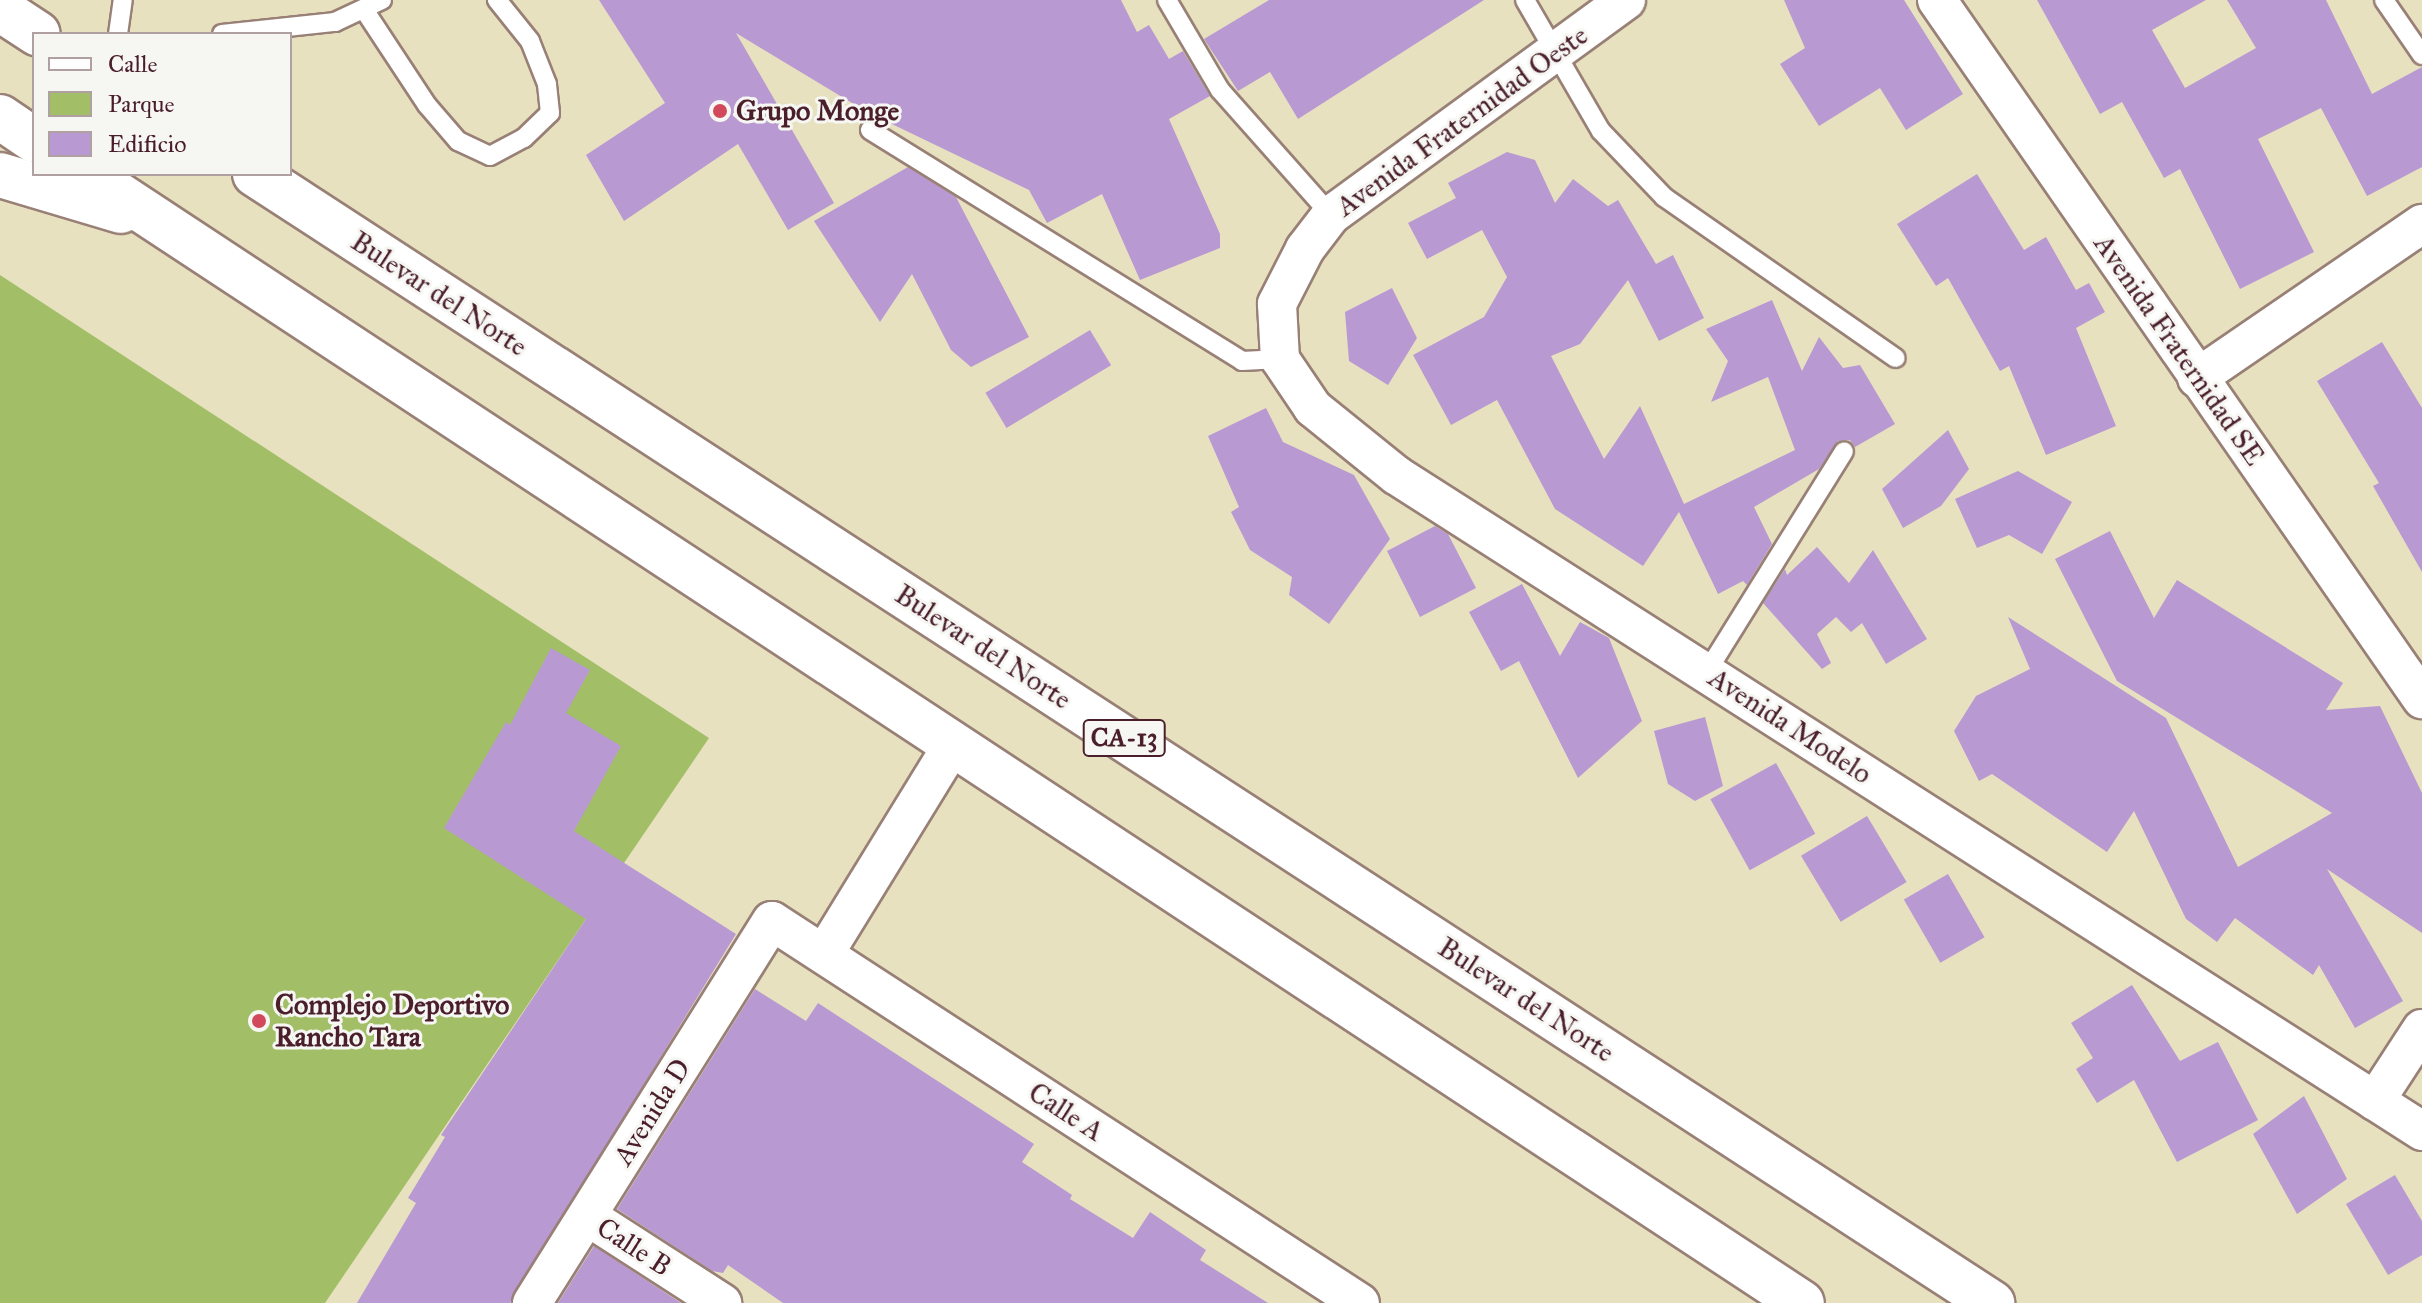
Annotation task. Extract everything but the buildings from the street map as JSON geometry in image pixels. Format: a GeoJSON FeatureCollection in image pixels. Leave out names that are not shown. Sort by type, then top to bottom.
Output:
{"type":"FeatureCollection","features":[{"type":"Feature","properties":{"kind":"highway"},"geometry":{"type":"LineString","coordinates":[[39,0],[61,32]]}},
{"type":"Feature","properties":{"kind":"highway"},"geometry":{"type":"LineString","coordinates":[[0,9],[35,32]]}},
{"type":"Feature","properties":{"kind":"highway"},"geometry":{"type":"LineString","coordinates":[[0,117],[32,139]]}},
{"type":"Feature","properties":{"kind":"highway"},"geometry":{"type":"LineString","coordinates":[[0,175],[165,225]]}},
{"type":"Feature","properties":{"kind":"highway"},"geometry":{"type":"LineString","coordinates":[[90,176],[1802,1303]]}},
{"type":"Feature","properties":{"kind":"highway","name":"Bulevar del Norte"},"geometry":{"type":"LineString","coordinates":[[258,176],[1992,1303]]}},
{"type":"Feature","properties":{"kind":"street","name":"Avenida Fraternidad Oeste"},"geometry":{"type":"LineString","coordinates":[[1280,359],[1277,304],[1305,249],[1331,215],[1626,0]]}},
{"type":"Feature","properties":{"kind":"street","name":"Avenida Fraternidad SE"},"geometry":{"type":"LineString","coordinates":[[1937,0],[2422,699]]}},
{"type":"Feature","properties":{"kind":"street"},"geometry":{"type":"LineString","coordinates":[[2197,378],[2422,224]]}},
{"type":"Feature","properties":{"kind":"street","name":"Avenida Modelo"},"geometry":{"type":"LineString","coordinates":[[1280,359],[1313,408],[1396,475],[2422,1131]]}},
{"type":"Feature","properties":{"kind":"street"},"geometry":{"type":"LineString","coordinates":[[824,954],[953,744]]}},
{"type":"Feature","properties":{"kind":"street","name":"Calle A"},"geometry":{"type":"LineString","coordinates":[[772,921],[1360,1303]]}},
{"type":"Feature","properties":{"kind":"street","name":"Avenida D"},"geometry":{"type":"LineString","coordinates":[[532,1303],[772,921]]}},
{"type":"Feature","properties":{"kind":"street"},"geometry":{"type":"LineString","coordinates":[[2375,1101],[2422,1029]]}},
{"type":"Feature","properties":{"kind":"street","name":"Calle B"},"geometry":{"type":"LineString","coordinates":[[587,1216],[722,1303]]}},
{"type":"Feature","properties":{"kind":"lane"},"geometry":{"type":"LineString","coordinates":[[118,32],[123,0]]}},
{"type":"Feature","properties":{"kind":"lane"},"geometry":{"type":"LineString","coordinates":[[241,32],[335,22],[365,11],[382,0]]}},
{"type":"Feature","properties":{"kind":"lane"},"geometry":{"type":"LineString","coordinates":[[365,11],[427,105],[458,141],[490,156],[524,138],[550,113],[547,84],[530,41],[497,0]]}},
{"type":"Feature","properties":{"kind":"lane"},"geometry":{"type":"LineString","coordinates":[[1167,0],[1220,90],[1331,215]]}},
{"type":"Feature","properties":{"kind":"lane"},"geometry":{"type":"LineString","coordinates":[[1525,0],[1601,131],[1664,197],[1896,358]]}},
{"type":"Feature","properties":{"kind":"lane"},"geometry":{"type":"LineString","coordinates":[[2384,0],[2422,55]]}},
{"type":"Feature","properties":{"kind":"lane"},"geometry":{"type":"LineString","coordinates":[[870,130],[1242,361],[1280,359]]}},
{"type":"Feature","properties":{"kind":"lane"},"geometry":{"type":"LineString","coordinates":[[1706,673],[1844,451]]}},
{"type":"Feature","properties":{"kind":"green space","name":"Complejo Deportivo Rancho Tara"},"geometry":{"type":"Polygon","coordinates":[[[0,275],[709,738],[325,1303],[0,1303],[0,275]]]}},
{"type":"Feature","properties":{"kind":"place","name":"Grupo Monge"},"geometry":{"type":"Point","coordinates":[720,111]}},
{"type":"Feature","properties":{"kind":"place","name":"Complejo Deportivo Rancho Tara"},"geometry":{"type":"Point","coordinates":[259,1021]}}]}
